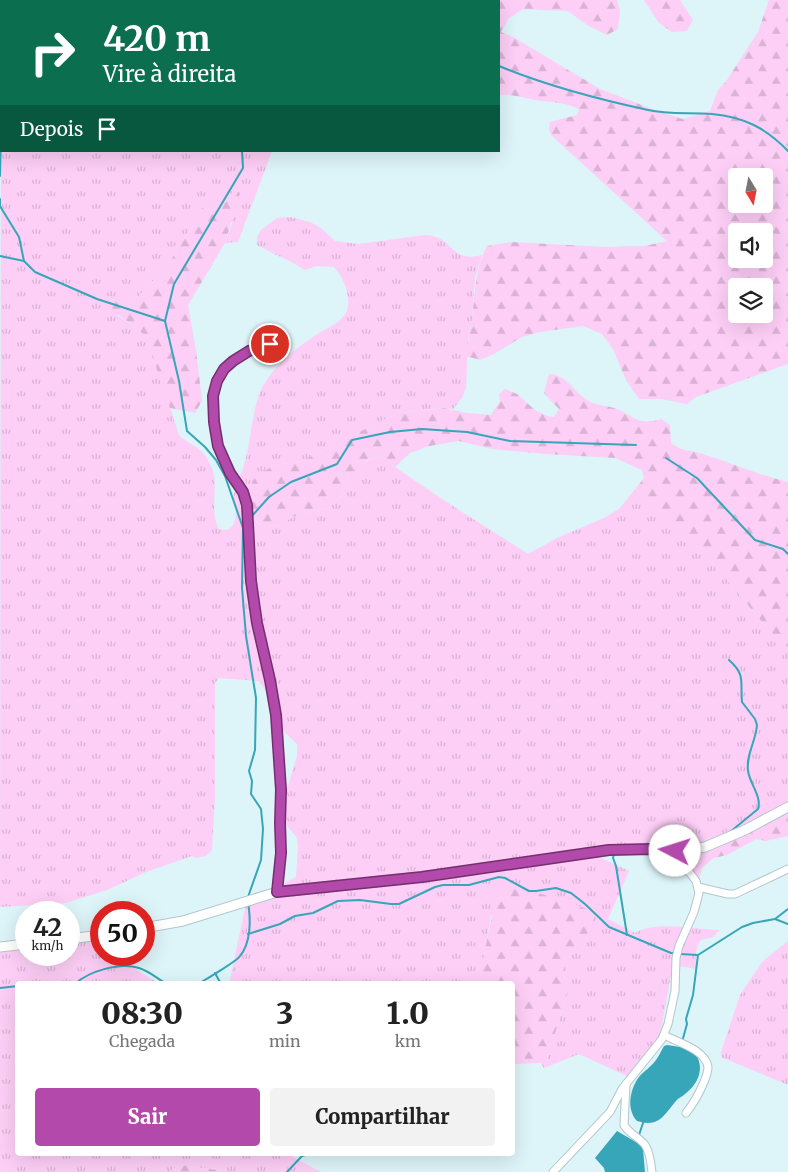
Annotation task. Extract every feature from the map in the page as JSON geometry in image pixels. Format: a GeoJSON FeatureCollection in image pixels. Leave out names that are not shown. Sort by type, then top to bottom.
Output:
{"type":"FeatureCollection","features":[{"type":"Feature","properties":{"kind":"main road"},"geometry":{"type":"LineString","coordinates":[[155,926],[183,921],[277,892],[422,877],[596,851],[622,849],[683,851],[705,847],[745,830],[788,807]]}},
{"type":"Feature","properties":{"kind":"main road"},"geometry":{"type":"LineString","coordinates":[[0,948],[15,946]]}},
{"type":"Feature","properties":{"kind":"street"},"geometry":{"type":"LineString","coordinates":[[270,344],[249,351],[224,369],[217,381],[213,396],[214,422],[218,446],[230,473],[243,492],[247,505],[252,589],[276,715],[281,790],[281,853],[277,892]]}},
{"type":"Feature","properties":{"kind":"street"},"geometry":{"type":"LineString","coordinates":[[553,1172],[610,1112],[626,1084],[664,1035],[674,996],[676,958],[679,946],[694,912],[698,897],[698,887],[690,873],[652,849]]}},
{"type":"Feature","properties":{"kind":"street"},"geometry":{"type":"LineString","coordinates":[[698,887],[735,894],[788,869]]}},
{"type":"Feature","properties":{"kind":"street"},"geometry":{"type":"LineString","coordinates":[[664,1035],[695,1051],[704,1058],[707,1064],[707,1072],[698,1096],[686,1113]]}},
{"type":"Feature","properties":{"kind":"street"},"geometry":{"type":"LineString","coordinates":[[626,1084],[624,1125],[628,1131],[645,1144],[652,1172]]}},
{"type":"Feature","properties":{"kind":"green space"},"geometry":{"type":"Polygon","coordinates":[[[500,0],[617,0],[620,10],[618,29],[607,35],[587,25],[568,11],[523,9],[509,18],[501,32],[513,37],[600,89],[683,119],[710,111],[718,90],[727,80],[758,32],[769,0],[788,0],[788,364],[696,397],[687,404],[661,399],[639,399],[626,380],[613,349],[602,334],[583,326],[540,332],[522,337],[480,360],[466,356],[478,272],[487,246],[511,242],[604,247],[645,246],[667,241],[551,135],[549,129],[550,122],[577,115],[579,109],[563,103],[513,95],[500,95],[500,0]]]}},
{"type":"Feature","properties":{"kind":"green space"},"geometry":{"type":"Polygon","coordinates":[[[644,0],[680,0],[693,20],[687,31],[672,32],[659,23],[644,0]]]}},
{"type":"Feature","properties":{"kind":"green space"},"geometry":{"type":"Polygon","coordinates":[[[1,152],[272,152],[238,242],[225,243],[233,221],[183,243],[170,262],[138,297],[120,302],[108,297],[118,316],[139,330],[148,339],[179,435],[201,451],[210,464],[215,482],[214,510],[219,529],[230,529],[235,519],[234,494],[243,469],[256,404],[264,385],[276,367],[292,352],[338,322],[346,313],[348,307],[346,288],[341,276],[334,267],[317,266],[305,270],[257,245],[257,237],[261,230],[277,218],[290,217],[310,222],[321,228],[335,241],[358,244],[425,235],[442,240],[464,256],[482,255],[475,277],[472,320],[468,340],[466,387],[462,398],[453,409],[444,408],[401,413],[383,420],[302,461],[275,465],[253,480],[251,515],[257,523],[265,526],[281,525],[298,515],[328,508],[342,495],[349,475],[354,469],[361,463],[378,456],[387,459],[395,467],[445,501],[528,554],[619,509],[636,488],[703,553],[762,622],[788,648],[788,808],[705,847],[603,847],[601,858],[629,871],[608,919],[635,933],[644,929],[665,926],[720,930],[713,937],[701,940],[696,954],[697,969],[679,966],[672,969],[660,1036],[629,1077],[579,1054],[544,1068],[569,989],[563,974],[562,964],[568,957],[583,949],[593,916],[590,911],[560,899],[491,915],[479,981],[230,981],[247,899],[263,894],[296,877],[297,838],[279,816],[297,756],[297,744],[273,721],[273,710],[270,700],[258,681],[219,678],[215,683],[215,796],[212,850],[206,856],[195,858],[192,856],[146,872],[107,890],[72,901],[15,901],[15,906],[0,907],[1,152]]]}},
{"type":"Feature","properties":{"kind":"green space"},"geometry":{"type":"Polygon","coordinates":[[[237,191],[240,193],[225,243],[188,305],[202,401],[195,413],[170,408],[148,339],[110,309],[108,297],[120,302],[138,297],[170,262],[202,208],[237,191]]]}},
{"type":"Feature","properties":{"kind":"green space"},"geometry":{"type":"Polygon","coordinates":[[[549,374],[561,377],[590,402],[617,409],[642,421],[648,422],[661,419],[670,425],[671,443],[684,450],[703,454],[788,482],[788,648],[762,622],[703,553],[636,488],[644,478],[642,470],[615,458],[492,449],[459,441],[429,446],[410,453],[395,467],[387,459],[378,456],[369,459],[361,463],[349,475],[342,495],[328,508],[298,515],[281,525],[265,526],[258,523],[247,509],[253,480],[263,472],[275,465],[302,461],[383,420],[401,413],[444,408],[467,413],[491,415],[500,401],[499,394],[505,389],[517,394],[535,410],[554,417],[559,409],[544,393],[549,374]]]}},
{"type":"Feature","properties":{"kind":"green space"},"geometry":{"type":"Polygon","coordinates":[[[788,808],[788,836],[766,841],[756,839],[727,855],[714,858],[702,868],[699,879],[688,869],[655,850],[705,847],[788,808]]]}},
{"type":"Feature","properties":{"kind":"green space"},"geometry":{"type":"Polygon","coordinates":[[[498,886],[557,898],[591,911],[593,916],[583,949],[568,957],[562,964],[563,974],[569,989],[544,1068],[541,1063],[515,1064],[515,981],[479,981],[498,886]]]}},
{"type":"Feature","properties":{"kind":"green space"},"geometry":{"type":"Polygon","coordinates":[[[90,937],[90,966],[130,966],[155,981],[15,981],[15,1156],[291,1156],[321,1172],[218,1172],[217,1170],[180,1165],[169,1172],[0,1172],[0,949],[15,947],[15,966],[80,966],[80,938],[90,937]]]}},
{"type":"Feature","properties":{"kind":"green space"},"geometry":{"type":"Polygon","coordinates":[[[788,941],[788,1085],[721,1057],[721,1052],[740,995],[762,962],[788,941]]]}},
{"type":"Feature","properties":{"kind":"green space"},"geometry":{"type":"Polygon","coordinates":[[[180,1165],[217,1170],[218,1172],[169,1172],[180,1165]]]}},
{"type":"Feature","properties":{"kind":"water"},"geometry":{"type":"Polygon","coordinates":[[[664,1046],[680,1047],[695,1053],[700,1064],[699,1075],[690,1090],[677,1100],[660,1119],[651,1123],[637,1121],[630,1105],[633,1087],[639,1077],[658,1057],[664,1046]]]}},
{"type":"Feature","properties":{"kind":"water"},"geometry":{"type":"Polygon","coordinates":[[[617,1131],[641,1145],[645,1172],[605,1172],[604,1168],[595,1158],[617,1131]]]}},
{"type":"Feature","properties":{"kind":"waterway"},"geometry":{"type":"LineString","coordinates":[[500,66],[535,80],[572,91],[648,110],[712,114],[734,118],[763,130],[788,151]]}},
{"type":"Feature","properties":{"kind":"waterway"},"geometry":{"type":"LineString","coordinates":[[0,176],[1,152]]}},
{"type":"Feature","properties":{"kind":"waterway"},"geometry":{"type":"LineString","coordinates":[[242,152],[243,168],[174,284],[165,321],[179,381],[187,431],[216,460],[225,476],[243,528],[242,588],[246,636],[256,698],[255,750],[249,771],[252,781],[251,794],[261,809],[263,829],[261,860],[248,897]]}},
{"type":"Feature","properties":{"kind":"waterway"},"geometry":{"type":"LineString","coordinates":[[0,199],[0,206],[19,237],[24,261]]}},
{"type":"Feature","properties":{"kind":"waterway"},"geometry":{"type":"LineString","coordinates":[[0,256],[24,261],[35,272],[97,299],[165,321]]}},
{"type":"Feature","properties":{"kind":"waterway"},"geometry":{"type":"LineString","coordinates":[[251,517],[269,497],[291,482],[337,464],[352,440],[390,432],[422,429],[467,432],[510,441],[636,445]]}},
{"type":"Feature","properties":{"kind":"waterway"},"geometry":{"type":"LineString","coordinates":[[666,458],[697,478],[755,540],[783,549],[788,554]]}},
{"type":"Feature","properties":{"kind":"waterway"},"geometry":{"type":"LineString","coordinates":[[729,660],[740,675],[742,702],[755,719],[757,725],[748,771],[759,804],[758,809],[730,832]]}},
{"type":"Feature","properties":{"kind":"waterway"},"geometry":{"type":"LineString","coordinates":[[614,854],[613,858],[616,866],[627,935]]}},
{"type":"Feature","properties":{"kind":"waterway"},"geometry":{"type":"LineString","coordinates":[[248,934],[280,924],[295,916],[313,913],[338,901],[360,900],[399,904],[435,887],[443,885],[469,885],[499,877],[505,878],[529,891],[556,888],[571,893],[609,927],[675,953]]}},
{"type":"Feature","properties":{"kind":"waterway"},"geometry":{"type":"LineString","coordinates":[[203,981],[233,962],[244,951],[249,931],[250,916],[248,903]]}},
{"type":"Feature","properties":{"kind":"waterway"},"geometry":{"type":"LineString","coordinates":[[680,954],[698,955],[742,927],[775,919],[788,909]]}},
{"type":"Feature","properties":{"kind":"waterway"},"geometry":{"type":"LineString","coordinates":[[775,919],[788,924]]}},
{"type":"Feature","properties":{"kind":"waterway"},"geometry":{"type":"LineString","coordinates":[[682,1042],[693,995],[698,955]]}},
{"type":"Feature","properties":{"kind":"waterway"},"geometry":{"type":"LineString","coordinates":[[79,981],[96,972],[123,966],[143,969],[162,981]]}},
{"type":"Feature","properties":{"kind":"waterway"},"geometry":{"type":"LineString","coordinates":[[215,973],[219,981]]}},
{"type":"Feature","properties":{"kind":"waterway"},"geometry":{"type":"LineString","coordinates":[[0,988],[15,986]]}},
{"type":"Feature","properties":{"kind":"waterway"},"geometry":{"type":"LineString","coordinates":[[639,1135],[644,1120]]}},
{"type":"Feature","properties":{"kind":"waterway"},"geometry":{"type":"LineString","coordinates":[[287,1172],[302,1156]]}},
{"type":"Feature","properties":{"kind":"route"},"geometry":{"type":"LineString","coordinates":[[270,344],[249,351],[224,369],[217,381],[213,396],[214,422],[218,446],[230,473],[243,492],[247,505],[251,581],[257,623],[276,715],[281,790],[281,853],[277,892],[306,887],[422,877],[589,852],[622,849],[675,851]]}}]}
